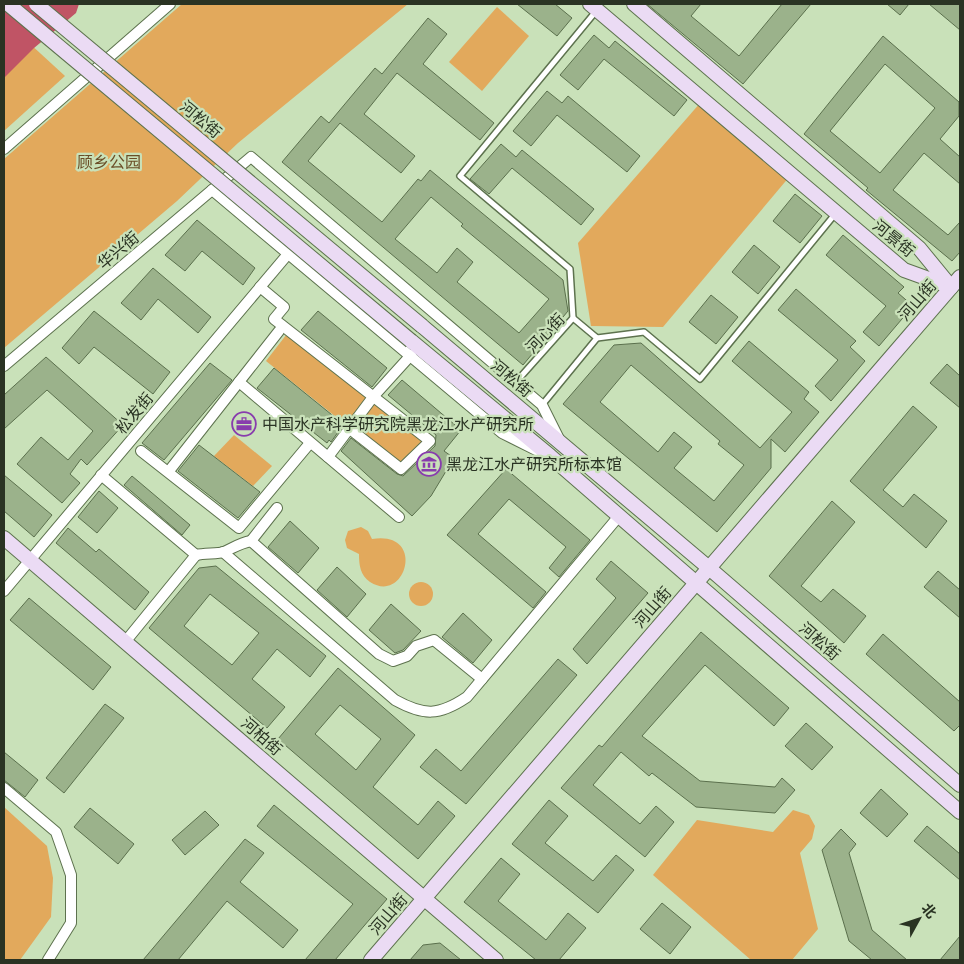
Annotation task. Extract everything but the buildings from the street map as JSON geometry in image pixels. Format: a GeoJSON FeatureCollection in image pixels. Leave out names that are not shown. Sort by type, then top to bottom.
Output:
{"type":"FeatureCollection","features":[{"type":"Feature","properties":{"kind":"main road"},"geometry":{"type":"LineString","coordinates":[[8,4],[411,348],[550,456],[960,812]]}},
{"type":"Feature","properties":{"kind":"main road","name":"河松街"},"geometry":{"type":"LineString","coordinates":[[36,4],[560,441],[960,786]]}},
{"type":"Feature","properties":{"kind":"main road","name":"河景街"},"geometry":{"type":"LineString","coordinates":[[634,4],[920,248],[956,282]]}},
{"type":"Feature","properties":{"kind":"main road","name":"河景街"},"geometry":{"type":"LineString","coordinates":[[593,7],[904,270],[956,282]]}},
{"type":"Feature","properties":{"kind":"main road","name":"河山街"},"geometry":{"type":"LineString","coordinates":[[371,960],[956,282]]}},
{"type":"Feature","properties":{"kind":"main road","name":"河柏街"},"geometry":{"type":"LineString","coordinates":[[4,538],[496,960]]}},
{"type":"Feature","properties":{"kind":"street"},"geometry":{"type":"LineString","coordinates":[[4,149],[170,4]]}},
{"type":"Feature","properties":{"kind":"street","name":"华兴街"},"geometry":{"type":"LineString","coordinates":[[4,366],[251,157],[516,383]]}},
{"type":"Feature","properties":{"kind":"street"},"geometry":{"type":"LineString","coordinates":[[212,190],[288,254],[411,348],[328,457]]}},
{"type":"Feature","properties":{"kind":"street","name":"松发街"},"geometry":{"type":"LineString","coordinates":[[4,591],[288,254]]}},
{"type":"Feature","properties":{"kind":"street"},"geometry":{"type":"LineString","coordinates":[[260,287],[284,307],[274,318],[430,441],[401,469],[350,429]]}},
{"type":"Feature","properties":{"kind":"street"},"geometry":{"type":"LineString","coordinates":[[169,471],[279,331]]}},
{"type":"Feature","properties":{"kind":"street"},"geometry":{"type":"LineString","coordinates":[[239,382],[399,517]]}},
{"type":"Feature","properties":{"kind":"street"},"geometry":{"type":"LineString","coordinates":[[516,383],[542,405],[560,441]]}},
{"type":"Feature","properties":{"kind":"street"},"geometry":{"type":"LineString","coordinates":[[142,450],[239,528],[310,443]]}},
{"type":"Feature","properties":{"kind":"street"},"geometry":{"type":"LineString","coordinates":[[101,475],[196,555]]}},
{"type":"Feature","properties":{"kind":"street"},"geometry":{"type":"LineString","coordinates":[[125,642],[196,555],[209,552],[223,552],[236,544],[250,541],[277,508]]}},
{"type":"Feature","properties":{"kind":"street"},"geometry":{"type":"LineString","coordinates":[[223,552],[395,700],[413,711],[432,713],[452,707],[467,697],[618,516]]}},
{"type":"Feature","properties":{"kind":"street"},"geometry":{"type":"LineString","coordinates":[[250,541],[380,654],[393,661],[407,656],[416,646],[434,640],[482,679]]}},
{"type":"Feature","properties":{"kind":"street"},"geometry":{"type":"LineString","coordinates":[[4,788],[56,832],[71,875],[71,923],[48,960]]}},
{"type":"Feature","properties":{"kind":"lane"},"geometry":{"type":"LineString","coordinates":[[573,318],[570,269],[460,176],[593,7]]}},
{"type":"Feature","properties":{"kind":"lane"},"geometry":{"type":"LineString","coordinates":[[542,405],[597,338],[644,332],[700,379],[836,213]]}},
{"type":"Feature","properties":{"kind":"lane","name":"河心街"},"geometry":{"type":"LineString","coordinates":[[516,383],[573,318],[597,338]]}},
{"type":"Feature","properties":{"kind":"green space","name":"顾乡公园"},"geometry":{"type":"Polygon","coordinates":[[[182,4],[408,4],[238,143],[177,201],[4,348],[4,159],[182,4]]]}},
{"type":"Feature","properties":{"kind":"green space"},"geometry":{"type":"Polygon","coordinates":[[[497,7],[529,36],[482,91],[449,62],[497,7]]]}},
{"type":"Feature","properties":{"kind":"green space"},"geometry":{"type":"Polygon","coordinates":[[[4,20],[65,76],[4,131],[4,20]]]}},
{"type":"Feature","properties":{"kind":"green space"},"geometry":{"type":"Polygon","coordinates":[[[701,102],[790,176],[663,327],[591,326],[578,243],[701,102]]]}},
{"type":"Feature","properties":{"kind":"green space"},"geometry":{"type":"Polygon","coordinates":[[[290,330],[430,441],[401,469],[266,361],[290,330]]]}},
{"type":"Feature","properties":{"kind":"green space"},"geometry":{"type":"Polygon","coordinates":[[[234,435],[272,466],[253,486],[214,456],[234,435]]]}},
{"type":"Feature","properties":{"kind":"green space"},"geometry":{"type":"Polygon","coordinates":[[[361,527],[368,531],[372,539],[389,539],[400,545],[405,555],[405,566],[401,576],[393,584],[383,586],[370,582],[361,570],[359,554],[347,548],[345,540],[348,531],[361,527]]]}},
{"type":"Feature","properties":{"kind":"green space"},"geometry":{"type":"Polygon","coordinates":[[[421,582],[430,585],[433,594],[430,603],[421,606],[412,603],[409,594],[412,585],[421,582]]]}},
{"type":"Feature","properties":{"kind":"green space"},"geometry":{"type":"Polygon","coordinates":[[[4,807],[47,846],[53,878],[51,917],[20,960],[4,960],[4,807]]]}},
{"type":"Feature","properties":{"kind":"green space"},"geometry":{"type":"Polygon","coordinates":[[[793,810],[809,815],[815,826],[812,839],[800,853],[818,929],[792,960],[751,960],[653,875],[697,820],[773,832],[793,810]]]}},
{"type":"Feature","properties":{"kind":"shaded area"},"geometry":{"type":"Polygon","coordinates":[[[4,4],[79,4],[76,13],[34,48],[4,78],[4,4]]]}},
{"type":"Feature","properties":{"kind":"place","name":"中国水产科学研究院黑龙江水产研究所"},"geometry":{"type":"Point","coordinates":[244,424]}},
{"type":"Feature","properties":{"kind":"place","name":"黑龙江水产研究所标本馆"},"geometry":{"type":"Point","coordinates":[429,464]}}]}
